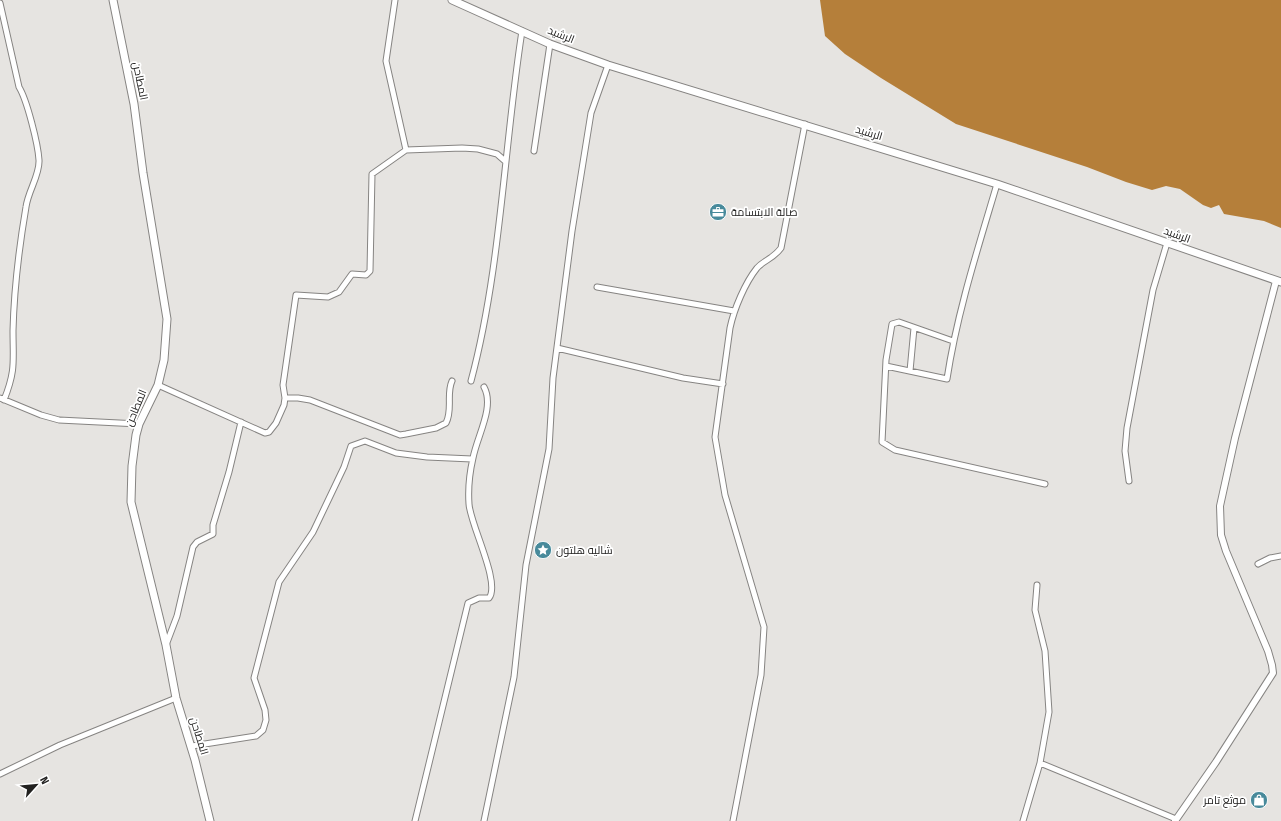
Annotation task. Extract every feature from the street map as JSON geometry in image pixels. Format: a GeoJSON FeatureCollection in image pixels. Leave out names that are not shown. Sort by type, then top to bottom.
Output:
{"type":"FeatureCollection","features":[{"type":"Feature","properties":{"kind":"main road","name":"المطاحن"},"geometry":{"type":"LineString","coordinates":[[113,0],[134,104],[143,173],[166,308],[167,334],[164,360],[158,384],[139,424],[132,466],[131,502],[166,645],[176,698],[192,746],[210,821]]}},
{"type":"Feature","properties":{"kind":"main road","name":"الرشيد"},"geometry":{"type":"LineString","coordinates":[[452,0],[550,44],[608,65],[805,124],[996,184],[1279,282]]}},
{"type":"Feature","properties":{"kind":"street"},"geometry":{"type":"LineString","coordinates":[[395,0],[386,61],[406,150]]}},
{"type":"Feature","properties":{"kind":"street"},"geometry":{"type":"LineString","coordinates":[[0,3],[19,87],[25,97],[39,161],[35,178],[28,196],[22,233],[13,332],[12,380],[2,399],[41,415],[59,420],[139,424]]}},
{"type":"Feature","properties":{"kind":"street"},"geometry":{"type":"LineString","coordinates":[[470,381],[490,290],[514,82],[522,31]]}},
{"type":"Feature","properties":{"kind":"street"},"geometry":{"type":"LineString","coordinates":[[534,151],[550,44]]}},
{"type":"Feature","properties":{"kind":"street"},"geometry":{"type":"LineString","coordinates":[[484,821],[514,677],[526,565],[549,449],[551,395],[572,231],[591,113],[608,65]]}},
{"type":"Feature","properties":{"kind":"street"},"geometry":{"type":"LineString","coordinates":[[733,821],[761,675],[764,627],[725,495],[715,437],[730,328],[734,312],[757,269],[773,257],[781,248],[805,124]]}},
{"type":"Feature","properties":{"kind":"street"},"geometry":{"type":"LineString","coordinates":[[158,384],[265,433],[269,432],[276,423],[285,398],[283,385],[296,295],[328,297],[339,292],[352,274],[368,273],[370,267],[372,174],[406,150],[462,148],[478,149],[497,154],[505,162]]}},
{"type":"Feature","properties":{"kind":"street"},"geometry":{"type":"LineString","coordinates":[[886,366],[947,379],[953,341],[996,184]]}},
{"type":"Feature","properties":{"kind":"street"},"geometry":{"type":"LineString","coordinates":[[1129,481],[1125,450],[1127,428],[1153,290],[1167,243]]}},
{"type":"Feature","properties":{"kind":"street"},"geometry":{"type":"LineString","coordinates":[[1040,763],[1176,820],[1216,762],[1273,673],[1268,651],[1220,535],[1219,518],[1234,440],[1279,282]]}},
{"type":"Feature","properties":{"kind":"street"},"geometry":{"type":"LineString","coordinates":[[597,287],[734,312]]}},
{"type":"Feature","properties":{"kind":"street"},"geometry":{"type":"LineString","coordinates":[[953,341],[896,322],[892,324],[886,366],[882,442],[895,450],[1045,484]]}},
{"type":"Feature","properties":{"kind":"street"},"geometry":{"type":"LineString","coordinates":[[910,371],[914,328]]}},
{"type":"Feature","properties":{"kind":"street"},"geometry":{"type":"LineString","coordinates":[[557,348],[683,378],[723,384]]}},
{"type":"Feature","properties":{"kind":"street"},"geometry":{"type":"LineString","coordinates":[[285,398],[310,400],[400,434],[406,434],[436,428],[446,423],[452,381]]}},
{"type":"Feature","properties":{"kind":"street"},"geometry":{"type":"LineString","coordinates":[[415,821],[468,603],[479,598],[489,598],[492,589],[488,566],[476,533],[469,504],[472,458],[487,408],[488,395],[484,387]]}},
{"type":"Feature","properties":{"kind":"street"},"geometry":{"type":"LineString","coordinates":[[166,645],[170,640],[177,616],[193,547],[197,542],[213,534],[213,526],[229,472],[240,422]]}},
{"type":"Feature","properties":{"kind":"street"},"geometry":{"type":"LineString","coordinates":[[192,746],[256,736],[263,730],[266,720],[265,710],[254,678],[279,582],[313,532],[344,467],[351,446],[365,441],[396,453],[427,457],[472,458]]}},
{"type":"Feature","properties":{"kind":"street"},"geometry":{"type":"LineString","coordinates":[[1258,564],[1270,558],[1281,556]]}},
{"type":"Feature","properties":{"kind":"street"},"geometry":{"type":"LineString","coordinates":[[1023,821],[1040,763],[1049,712],[1046,661],[1035,610],[1037,585]]}},
{"type":"Feature","properties":{"kind":"street"},"geometry":{"type":"LineString","coordinates":[[0,774],[60,745],[176,698]]}},
{"type":"Feature","properties":{"kind":"shaded area"},"geometry":{"type":"Polygon","coordinates":[[[820,0],[1281,0],[1281,228],[1264,221],[1224,214],[1219,205],[1211,208],[1203,205],[1180,189],[1166,186],[1152,190],[956,124],[845,54],[825,36],[820,0]]]}},
{"type":"Feature","properties":{"kind":"place","name":"صالة الابتسامة"},"geometry":{"type":"Point","coordinates":[718,212]}},
{"type":"Feature","properties":{"kind":"place","name":"شاليه هلتون"},"geometry":{"type":"Point","coordinates":[543,550]}},
{"type":"Feature","properties":{"kind":"place","name":"موثع تامر"},"geometry":{"type":"Point","coordinates":[1259,800]}}]}
